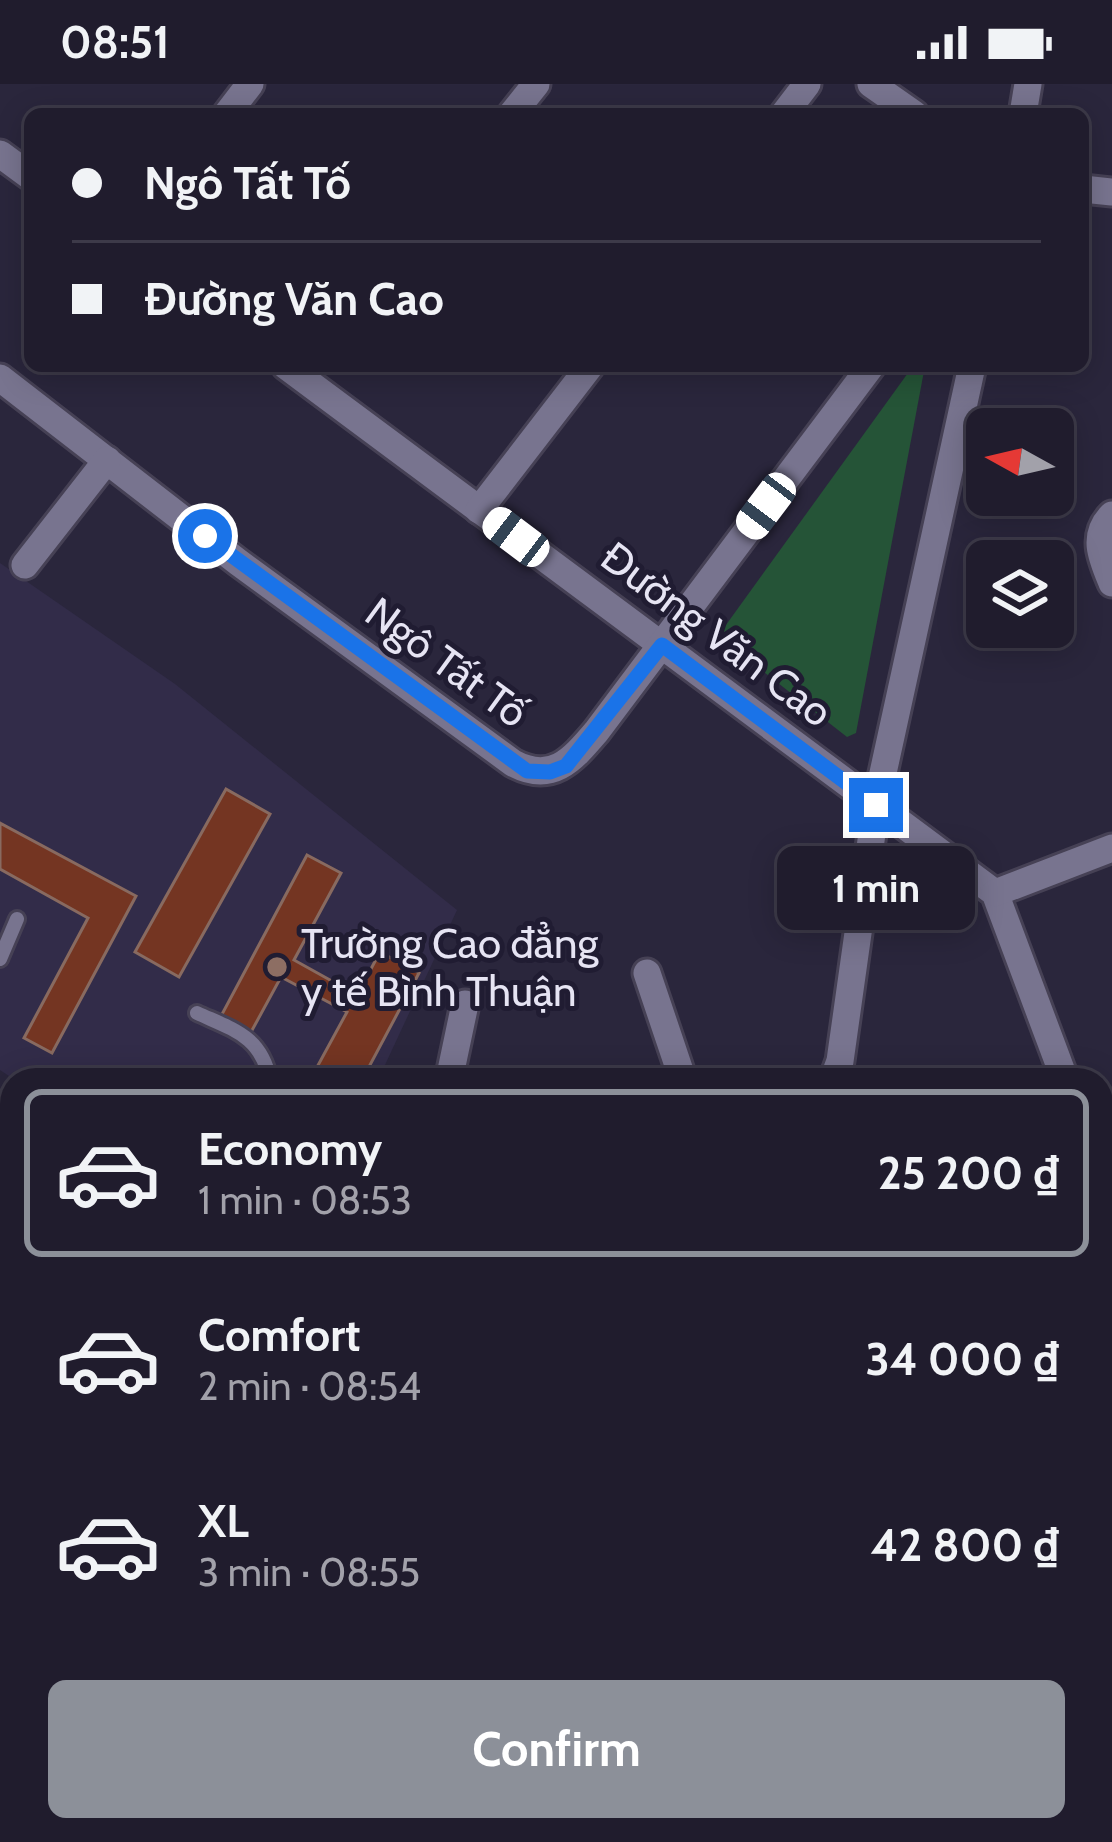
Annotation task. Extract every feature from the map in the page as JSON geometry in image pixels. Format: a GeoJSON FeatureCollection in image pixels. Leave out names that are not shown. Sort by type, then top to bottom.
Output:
{"type":"FeatureCollection","features":[{"type":"Feature","properties":{"kind":"street"},"geometry":{"type":"LineString","coordinates":[[232,108],[250,84]]}},
{"type":"Feature","properties":{"kind":"street"},"geometry":{"type":"LineString","coordinates":[[517,108],[536,84]]}},
{"type":"Feature","properties":{"kind":"street"},"geometry":{"type":"LineString","coordinates":[[789,108],[807,84]]}},
{"type":"Feature","properties":{"kind":"street"},"geometry":{"type":"LineString","coordinates":[[871,84],[905,108]]}},
{"type":"Feature","properties":{"kind":"street","name":"Đường Văn Cao"},"geometry":{"type":"LineString","coordinates":[[304,372],[479,510],[995,893]]}},
{"type":"Feature","properties":{"kind":"street"},"geometry":{"type":"LineString","coordinates":[[479,510],[585,372]]}},
{"type":"Feature","properties":{"kind":"street","name":"Ngô Tất Tố"},"geometry":{"type":"LineString","coordinates":[[0,378],[238,562],[527,771],[550,772],[566,766],[662,645],[867,372]]}},
{"type":"Feature","properties":{"kind":"street"},"geometry":{"type":"LineString","coordinates":[[837,1068],[876,805],[971,372]]}},
{"type":"Feature","properties":{"kind":"street"},"geometry":{"type":"LineString","coordinates":[[25,565],[107,460]]}},
{"type":"Feature","properties":{"kind":"street"},"geometry":{"type":"LineString","coordinates":[[1112,515],[1102,525],[1100,553],[1112,583]]}},
{"type":"Feature","properties":{"kind":"street"},"geometry":{"type":"LineString","coordinates":[[1061,1068],[995,893],[1112,848]]}},
{"type":"Feature","properties":{"kind":"street"},"geometry":{"type":"LineString","coordinates":[[647,973],[678,1068]]}},
{"type":"Feature","properties":{"kind":"street"},"geometry":{"type":"LineString","coordinates":[[452,1068],[465,1004]]}},
{"type":"Feature","properties":{"kind":"lane"},"geometry":{"type":"LineString","coordinates":[[0,958],[17,919]]}},
{"type":"Feature","properties":{"kind":"lane"},"geometry":{"type":"LineString","coordinates":[[196,1013],[250,1039],[266,1057],[268,1068]]}},
{"type":"Feature","properties":{"kind":"shaded area"},"geometry":{"type":"Polygon","coordinates":[[[0,563],[175,684],[457,910],[384,1068],[0,1068],[0,563]]]}},
{"type":"Feature","properties":{"kind":"green space"},"geometry":{"type":"Polygon","coordinates":[[[909,372],[924,372],[856,733],[847,737],[718,636],[909,372]]]}},
{"type":"Feature","properties":{"kind":"building"},"geometry":{"type":"Polygon","coordinates":[[[226,789],[270,814],[179,977],[135,952],[226,789]]]}},
{"type":"Feature","properties":{"kind":"building"},"geometry":{"type":"Polygon","coordinates":[[[0,823],[136,896],[52,1053],[24,1038],[88,918],[0,869],[0,823]]]}},
{"type":"Feature","properties":{"kind":"building","name":"Trường Cao đẳng y tế Bình Thuận"},"geometry":{"type":"Polygon","coordinates":[[[307,855],[341,873],[294,960],[357,995],[380,952],[419,973],[368,1068],[317,1068],[347,1012],[281,977],[250,1034],[220,1018],[307,855]]]}},
{"type":"Feature","properties":{"kind":"place","name":"Trường Cao đẳng y tế Bình Thuận"},"geometry":{"type":"Point","coordinates":[277,967]}},
{"type":"Feature","properties":{"kind":"route"},"geometry":{"type":"LineString","coordinates":[[205,536],[527,771],[550,772],[566,766],[662,645],[876,805]]}}]}
